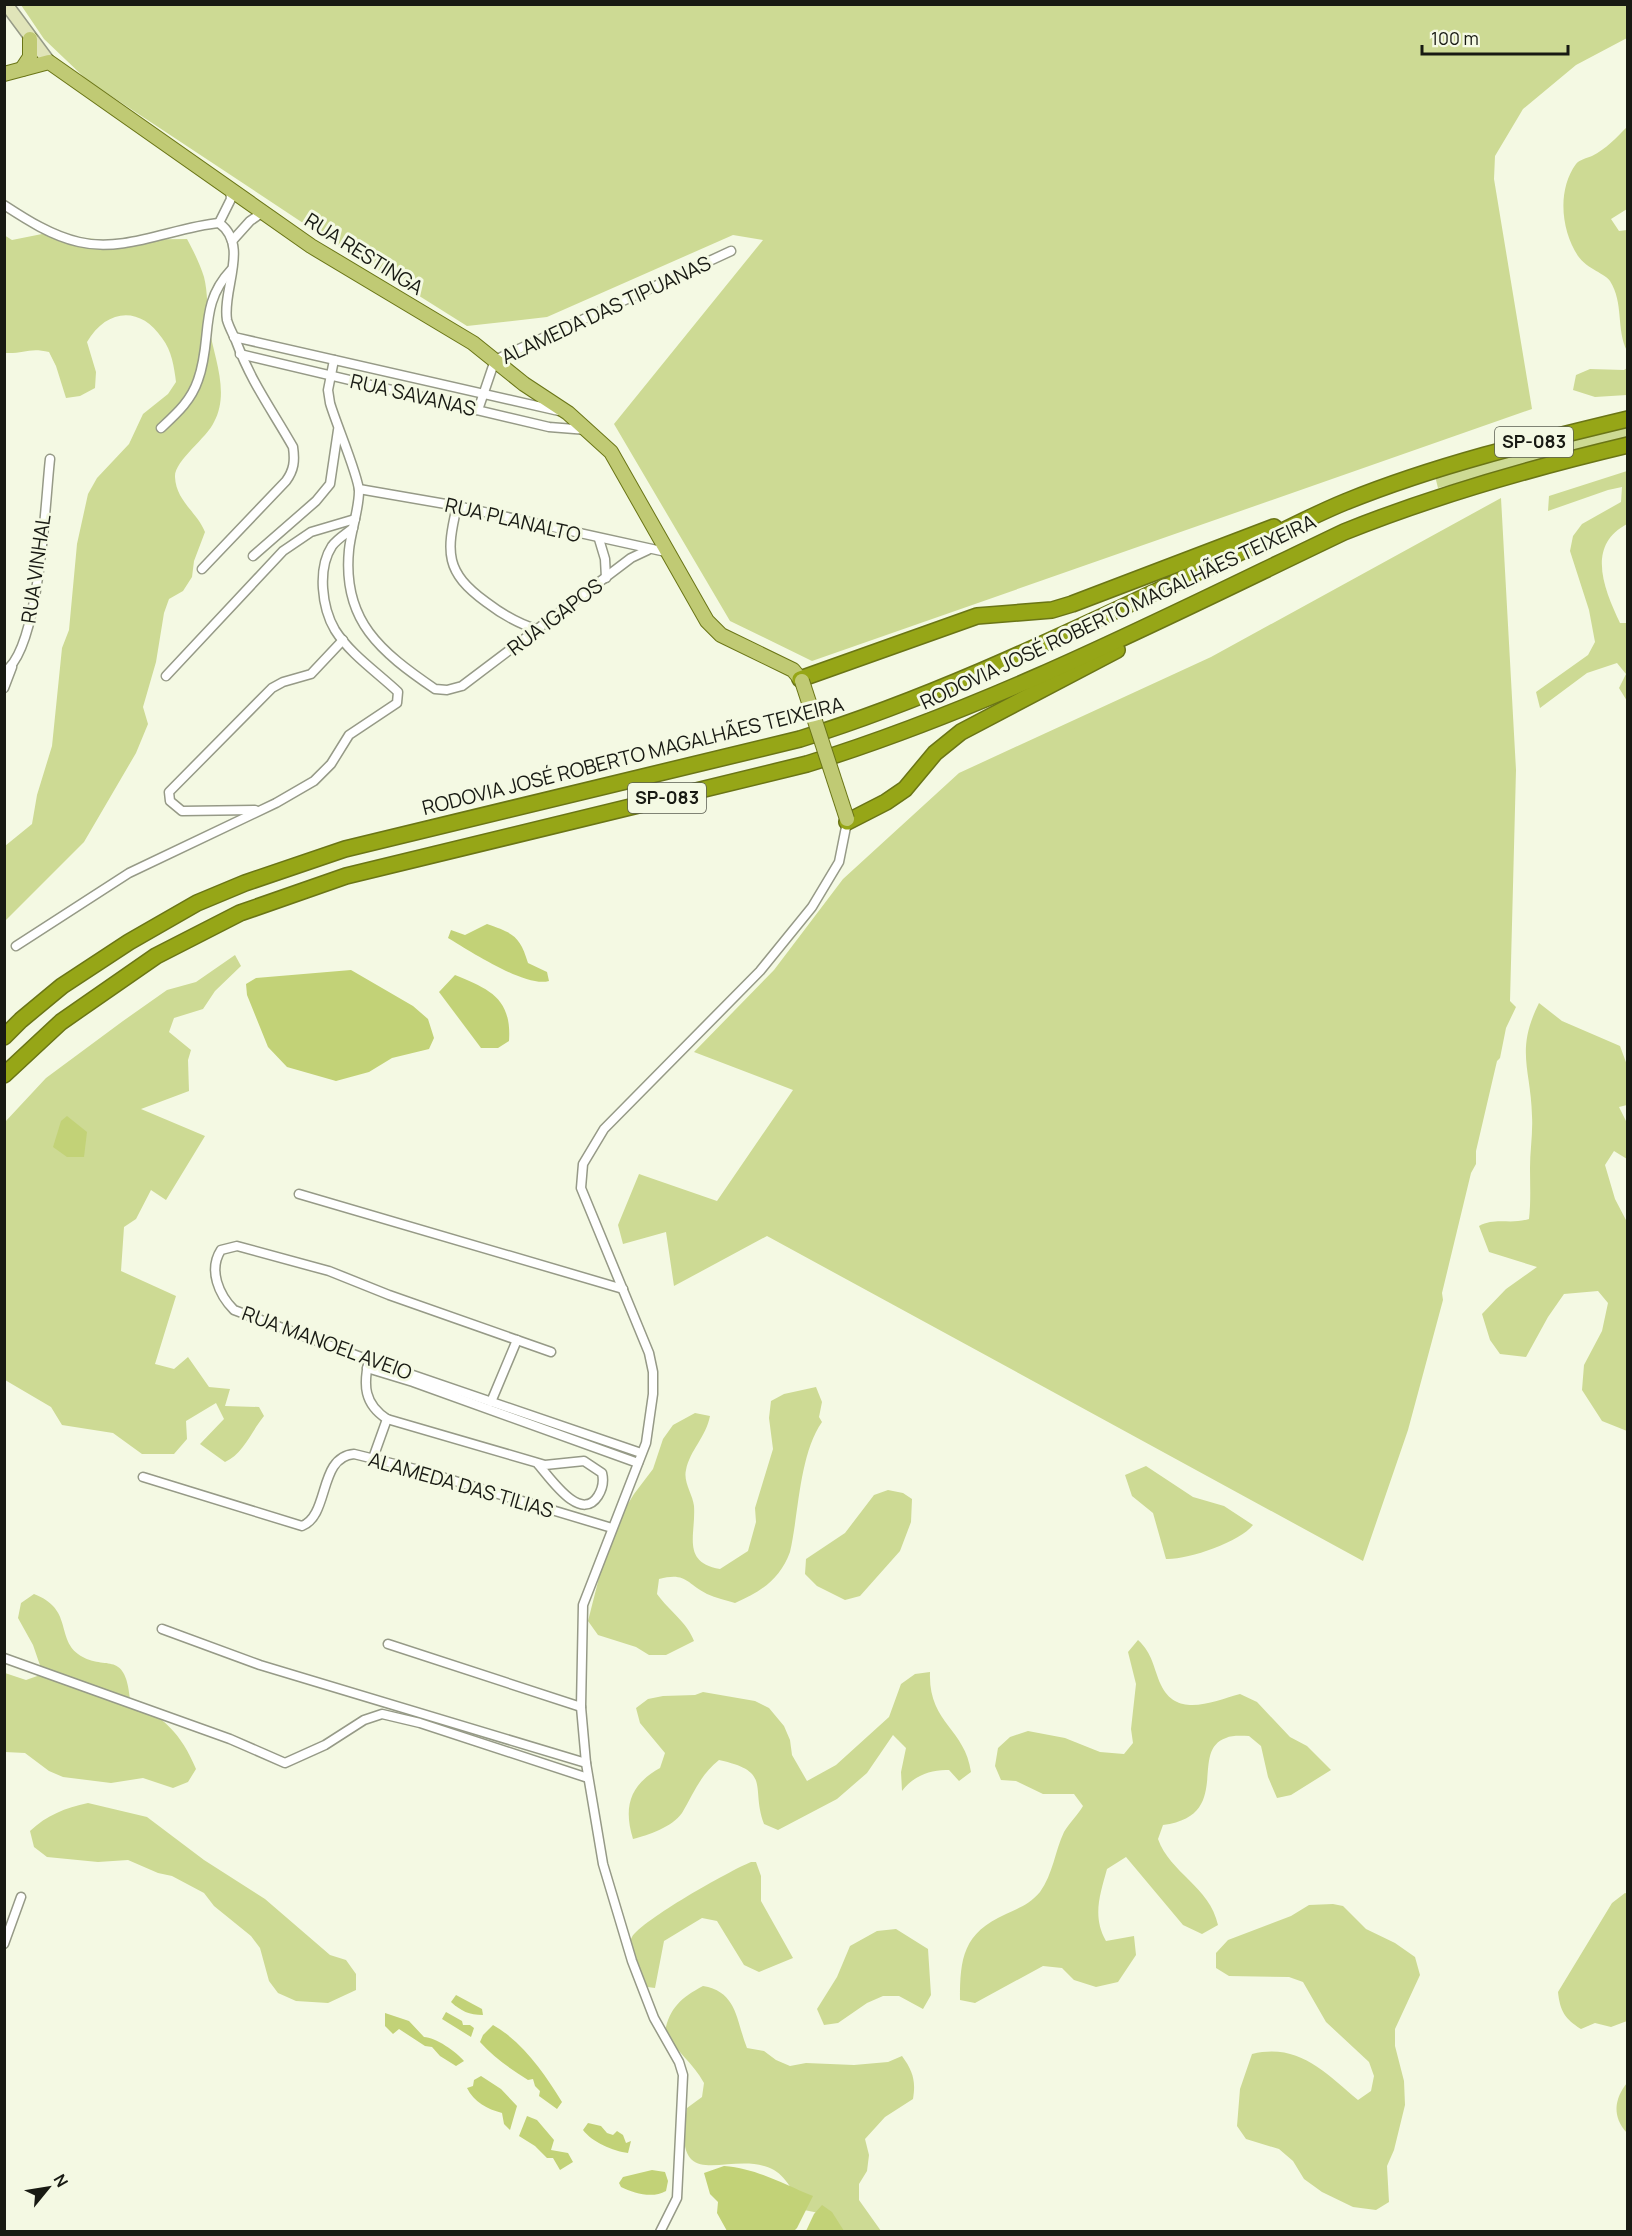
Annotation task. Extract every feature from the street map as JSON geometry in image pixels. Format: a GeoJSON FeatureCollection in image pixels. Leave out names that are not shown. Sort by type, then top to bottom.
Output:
{"type":"FeatureCollection","features":[{"type":"Feature","properties":{"kind":"highway","name":"RODOVIA JOSÉ ROBERTO MAGALHÃES TEIXEIRA"},"geometry":{"type":"LineString","coordinates":[[4,1037],[62,986],[129,942],[197,903],[245,883],[345,849],[800,739],[861,720],[919,699],[1005,662],[1342,503],[1441,468],[1628,419]]}},
{"type":"Feature","properties":{"kind":"highway","name":"RODOVIA JOSÉ ROBERTO MAGALHÃES TEIXEIRA"},"geometry":{"type":"LineString","coordinates":[[4,1075],[60,1022],[147,962],[199,932],[240,913],[346,876],[807,764],[871,744],[933,722],[1018,686],[1344,532],[1448,493],[1502,476],[1628,445]]}},
{"type":"Feature","properties":{"kind":"highway"},"geometry":{"type":"LineString","coordinates":[[801,680],[976,616],[1052,609],[1081,601],[1298,517],[1342,503]]}},
{"type":"Feature","properties":{"kind":"highway"},"geometry":{"type":"LineString","coordinates":[[847,821],[886,802],[905,789],[935,753],[961,732],[1082,669],[1234,584]]}},
{"type":"Feature","properties":{"kind":"main road","name":"RUA RESTINGA"},"geometry":{"type":"LineString","coordinates":[[9,9],[49,62],[311,246],[473,343],[524,384],[568,413],[611,452],[707,621],[721,635],[785,665],[801,680]]}},
{"type":"Feature","properties":{"kind":"main road"},"geometry":{"type":"LineString","coordinates":[[22,69],[30,57],[30,39]]}},
{"type":"Feature","properties":{"kind":"main road"},"geometry":{"type":"LineString","coordinates":[[4,75],[49,62]]}},
{"type":"Feature","properties":{"kind":"main road"},"geometry":{"type":"LineString","coordinates":[[801,680],[847,821]]}},
{"type":"Feature","properties":{"kind":"street"},"geometry":{"type":"LineString","coordinates":[[219,223],[231,199],[230,189]]}},
{"type":"Feature","properties":{"kind":"street"},"geometry":{"type":"LineString","coordinates":[[4,206],[60,236],[79,242],[100,244],[219,223],[227,229],[232,241],[232,270],[226,297],[227,320],[253,383],[293,447],[293,471],[202,569]]}},
{"type":"Feature","properties":{"kind":"street"},"geometry":{"type":"LineString","coordinates":[[232,241],[250,221],[263,212]]}},
{"type":"Feature","properties":{"kind":"street","name":"ALAMEDA DAS TIPUANAS"},"geometry":{"type":"LineString","coordinates":[[477,410],[495,360],[731,251]]}},
{"type":"Feature","properties":{"kind":"street"},"geometry":{"type":"LineString","coordinates":[[161,428],[188,401],[198,382],[204,360],[208,315],[218,284],[232,270]]}},
{"type":"Feature","properties":{"kind":"street","name":"RUA SAVANAS"},"geometry":{"type":"LineString","coordinates":[[234,337],[484,392],[568,413]]}},
{"type":"Feature","properties":{"kind":"street","name":"RUA SAVANAS"},"geometry":{"type":"LineString","coordinates":[[240,354],[549,427],[587,430]]}},
{"type":"Feature","properties":{"kind":"street"},"geometry":{"type":"LineString","coordinates":[[16,946],[129,873],[314,781],[331,764],[349,735],[396,703],[399,698],[398,692],[334,629],[322,584],[326,563],[333,546],[354,523],[359,489],[330,403],[330,376],[334,360]]}},
{"type":"Feature","properties":{"kind":"street"},"geometry":{"type":"LineString","coordinates":[[253,556],[316,501],[330,484],[332,452],[338,429]]}},
{"type":"Feature","properties":{"kind":"street","name":"RUA VINHAL"},"geometry":{"type":"LineString","coordinates":[[4,688],[9,669],[26,638],[42,558],[50,459]]}},
{"type":"Feature","properties":{"kind":"street","name":"RUA PLANALTO"},"geometry":{"type":"LineString","coordinates":[[359,489],[456,506],[648,550],[666,552]]}},
{"type":"Feature","properties":{"kind":"street"},"geometry":{"type":"LineString","coordinates":[[456,506],[449,540],[451,562],[457,577],[465,587],[508,619],[539,630]]}},
{"type":"Feature","properties":{"kind":"street"},"geometry":{"type":"LineString","coordinates":[[166,676],[283,551],[311,532],[354,523]]}},
{"type":"Feature","properties":{"kind":"street","name":"RUA IGAPOS"},"geometry":{"type":"LineString","coordinates":[[354,523],[348,578],[352,603],[372,640],[435,689],[447,690],[462,686],[632,558],[648,550]]}},
{"type":"Feature","properties":{"kind":"street"},"geometry":{"type":"LineString","coordinates":[[599,539],[605,559],[606,578]]}},
{"type":"Feature","properties":{"kind":"street"},"geometry":{"type":"LineString","coordinates":[[259,810],[182,811],[170,801],[169,792],[272,688],[283,682],[311,674],[343,640]]}},
{"type":"Feature","properties":{"kind":"street"},"geometry":{"type":"LineString","coordinates":[[660,2232],[678,2198],[682,2075],[679,2062],[654,2018],[632,1961],[603,1864],[588,1778],[581,1707],[583,1605],[642,1454],[651,1424],[653,1372],[649,1353],[581,1188],[583,1164],[604,1129],[738,994],[793,933],[832,877],[839,862],[847,821]]}},
{"type":"Feature","properties":{"kind":"street"},"geometry":{"type":"LineString","coordinates":[[299,1194],[623,1289]]}},
{"type":"Feature","properties":{"kind":"street","name":"RUA MANOEL AVEIO"},"geometry":{"type":"LineString","coordinates":[[551,1352],[390,1296],[329,1271],[237,1245],[221,1250],[215,1259],[216,1277],[224,1300],[234,1310],[368,1364],[491,1402],[642,1454]]}},
{"type":"Feature","properties":{"kind":"street"},"geometry":{"type":"LineString","coordinates":[[491,1402],[517,1340]]}},
{"type":"Feature","properties":{"kind":"street"},"geometry":{"type":"LineString","coordinates":[[537,1463],[577,1504],[583,1505],[594,1501],[601,1491],[602,1473],[592,1464],[584,1461],[557,1466],[537,1463],[387,1419],[369,1403],[364,1390],[368,1364],[638,1463]]}},
{"type":"Feature","properties":{"kind":"street"},"geometry":{"type":"LineString","coordinates":[[372,1458],[387,1419]]}},
{"type":"Feature","properties":{"kind":"street","name":"ALAMEDA DAS TILIAS"},"geometry":{"type":"LineString","coordinates":[[143,1477],[302,1526],[311,1519],[327,1479],[341,1458],[351,1454],[372,1458],[612,1528]]}},
{"type":"Feature","properties":{"kind":"street"},"geometry":{"type":"LineString","coordinates":[[162,1629],[260,1665],[586,1762]]}},
{"type":"Feature","properties":{"kind":"street"},"geometry":{"type":"LineString","coordinates":[[388,1644],[581,1707]]}},
{"type":"Feature","properties":{"kind":"street"},"geometry":{"type":"LineString","coordinates":[[4,1658],[230,1739],[285,1763],[325,1745],[364,1720],[382,1714],[420,1723],[588,1778]]}},
{"type":"Feature","properties":{"kind":"street"},"geometry":{"type":"LineString","coordinates":[[4,1944],[21,1897]]}},
{"type":"Feature","properties":{"kind":"shaded area"},"geometry":{"type":"Polygon","coordinates":[[[1627,4],[1627,38],[1576,65],[1523,109],[1495,156],[1494,179],[1532,409],[812,661],[730,621],[614,424],[763,240],[733,235],[547,317],[467,326],[300,221],[87,80],[44,39],[21,5],[1627,4]]]}},
{"type":"Feature","properties":{"kind":"shaded area"},"geometry":{"type":"Polygon","coordinates":[[[1627,127],[1627,209],[1611,219],[1619,231],[1627,230],[1627,351],[1614,289],[1608,278],[1582,261],[1572,246],[1565,222],[1564,198],[1570,174],[1576,164],[1602,150],[1627,127]]]}},
{"type":"Feature","properties":{"kind":"shaded area"},"geometry":{"type":"Polygon","coordinates":[[[42,234],[106,240],[187,239],[204,277],[209,327],[221,387],[221,399],[214,422],[176,471],[176,485],[179,493],[205,532],[194,561],[192,577],[183,591],[169,599],[164,613],[156,662],[143,707],[148,724],[136,753],[84,842],[5,921],[5,846],[32,824],[37,795],[52,746],[62,648],[69,630],[77,544],[88,494],[97,478],[129,444],[143,414],[168,394],[176,382],[172,359],[165,343],[153,327],[134,316],[123,315],[113,318],[95,331],[87,342],[96,372],[95,388],[80,396],[66,398],[49,352],[36,350],[5,353],[4,235],[12,240],[42,234]]]}},
{"type":"Feature","properties":{"kind":"shaded area"},"geometry":{"type":"Polygon","coordinates":[[[1627,368],[1627,395],[1595,397],[1573,390],[1576,375],[1590,369],[1624,370],[1627,368]]]}},
{"type":"Feature","properties":{"kind":"shaded area"},"geometry":{"type":"Polygon","coordinates":[[[1627,424],[1627,439],[1438,488],[1435,476],[1627,424]]]}},
{"type":"Feature","properties":{"kind":"shaded area"},"geometry":{"type":"Polygon","coordinates":[[[1627,471],[1627,524],[1614,533],[1606,544],[1602,557],[1602,570],[1609,597],[1620,623],[1627,623],[1627,701],[1619,688],[1626,674],[1617,663],[1587,673],[1540,708],[1536,692],[1588,655],[1595,642],[1589,610],[1570,551],[1573,536],[1582,524],[1621,502],[1622,487],[1548,511],[1549,496],[1627,471]]]}},
{"type":"Feature","properties":{"kind":"shaded area"},"geometry":{"type":"Polygon","coordinates":[[[1501,498],[1516,770],[1510,1001],[1516,1007],[1506,1028],[1500,1058],[1497,1061],[1476,1151],[1476,1164],[1471,1173],[1442,1293],[1443,1300],[1408,1430],[1363,1561],[767,1236],[674,1286],[666,1232],[623,1244],[618,1225],[639,1174],[717,1201],[793,1090],[694,1052],[774,970],[843,879],[959,773],[1211,657],[1501,498]]]}},
{"type":"Feature","properties":{"kind":"shaded area"},"geometry":{"type":"Polygon","coordinates":[[[487,924],[514,937],[522,947],[528,963],[547,972],[549,981],[539,982],[513,974],[448,938],[451,930],[465,935],[487,924]]]}},
{"type":"Feature","properties":{"kind":"shaded area"},"geometry":{"type":"Polygon","coordinates":[[[235,955],[241,966],[215,991],[203,1009],[174,1018],[169,1032],[191,1050],[188,1060],[189,1091],[141,1109],[205,1136],[166,1200],[151,1190],[136,1219],[124,1227],[121,1271],[176,1296],[155,1364],[174,1369],[188,1357],[209,1387],[230,1389],[225,1406],[259,1407],[264,1416],[237,1454],[225,1462],[200,1444],[224,1419],[216,1403],[186,1421],[187,1439],[174,1454],[142,1454],[113,1433],[62,1425],[51,1407],[5,1380],[5,1122],[46,1078],[123,1021],[167,990],[196,982],[235,955]]]}},
{"type":"Feature","properties":{"kind":"shaded area"},"geometry":{"type":"Polygon","coordinates":[[[351,970],[413,1006],[428,1019],[434,1038],[429,1049],[392,1058],[369,1072],[336,1081],[287,1067],[268,1047],[247,995],[246,984],[256,978],[351,970]]]}},
{"type":"Feature","properties":{"kind":"shaded area"},"geometry":{"type":"Polygon","coordinates":[[[455,975],[478,985],[496,997],[507,1015],[509,1041],[498,1048],[481,1048],[439,992],[455,975]]]}},
{"type":"Feature","properties":{"kind":"shaded area"},"geometry":{"type":"Polygon","coordinates":[[[1539,1003],[1562,1021],[1620,1046],[1627,1065],[1627,1105],[1619,1107],[1627,1123],[1627,1159],[1614,1151],[1605,1165],[1615,1199],[1627,1222],[1627,1431],[1602,1421],[1582,1390],[1584,1365],[1602,1331],[1608,1303],[1598,1291],[1564,1294],[1548,1317],[1526,1357],[1500,1354],[1490,1340],[1482,1314],[1506,1289],[1537,1267],[1489,1252],[1479,1226],[1491,1222],[1529,1219],[1532,1122],[1526,1047],[1532,1020],[1539,1003]]]}},
{"type":"Feature","properties":{"kind":"shaded area"},"geometry":{"type":"Polygon","coordinates":[[[67,1116],[87,1132],[84,1157],[67,1157],[53,1147],[61,1121],[67,1116]]]}},
{"type":"Feature","properties":{"kind":"shaded area"},"geometry":{"type":"Polygon","coordinates":[[[816,1387],[822,1402],[819,1417],[822,1422],[814,1435],[804,1467],[790,1552],[775,1577],[761,1589],[735,1603],[707,1594],[681,1578],[659,1579],[657,1594],[687,1628],[694,1641],[666,1655],[649,1655],[636,1647],[598,1635],[588,1621],[603,1562],[618,1520],[653,1469],[663,1439],[673,1425],[695,1413],[710,1416],[688,1463],[685,1475],[694,1506],[693,1546],[695,1554],[708,1565],[720,1569],[748,1551],[756,1522],[755,1508],[773,1449],[769,1418],[771,1401],[784,1394],[816,1387]]]}},
{"type":"Feature","properties":{"kind":"shaded area"},"geometry":{"type":"Polygon","coordinates":[[[1146,1466],[1193,1497],[1224,1506],[1253,1525],[1237,1538],[1212,1549],[1175,1559],[1166,1559],[1153,1513],[1132,1496],[1125,1475],[1146,1466]]]}},
{"type":"Feature","properties":{"kind":"shaded area"},"geometry":{"type":"Polygon","coordinates":[[[888,1490],[903,1493],[912,1499],[911,1522],[900,1551],[860,1596],[845,1600],[817,1586],[805,1574],[806,1559],[845,1533],[874,1495],[888,1490]]]}},
{"type":"Feature","properties":{"kind":"shaded area"},"geometry":{"type":"Polygon","coordinates":[[[34,1594],[54,1607],[67,1640],[78,1654],[96,1662],[118,1667],[127,1683],[130,1699],[162,1720],[177,1736],[196,1769],[188,1782],[173,1788],[143,1778],[111,1783],[63,1777],[49,1771],[25,1753],[5,1752],[5,1673],[26,1680],[43,1674],[33,1645],[18,1618],[21,1603],[34,1594]]]}},
{"type":"Feature","properties":{"kind":"shaded area"},"geometry":{"type":"Polygon","coordinates":[[[1138,1640],[1150,1656],[1161,1685],[1176,1702],[1197,1705],[1240,1694],[1257,1702],[1290,1737],[1307,1746],[1331,1770],[1291,1795],[1277,1798],[1268,1777],[1261,1746],[1249,1736],[1226,1738],[1215,1745],[1210,1756],[1204,1797],[1197,1809],[1185,1819],[1163,1825],[1158,1839],[1171,1861],[1207,1900],[1218,1925],[1202,1934],[1183,1925],[1126,1857],[1107,1869],[1098,1914],[1106,1941],[1134,1936],[1136,1955],[1118,1982],[1096,1987],[1074,1980],[1062,1968],[1043,1966],[975,2003],[960,2000],[963,1959],[973,1938],[992,1921],[1024,1905],[1040,1892],[1048,1878],[1064,1832],[1083,1806],[1074,1794],[1043,1794],[1016,1781],[1001,1780],[995,1766],[998,1748],[1010,1737],[1028,1731],[1065,1738],[1100,1752],[1124,1754],[1133,1743],[1131,1729],[1136,1684],[1128,1652],[1138,1640]]]}},
{"type":"Feature","properties":{"kind":"shaded area"},"geometry":{"type":"Polygon","coordinates":[[[930,1672],[935,1703],[962,1745],[971,1772],[959,1781],[949,1770],[936,1771],[923,1774],[902,1791],[901,1772],[906,1748],[893,1735],[867,1773],[837,1799],[778,1830],[764,1824],[753,1776],[747,1770],[719,1760],[702,1778],[678,1818],[660,1830],[633,1839],[629,1816],[632,1798],[642,1782],[660,1768],[665,1753],[640,1723],[636,1708],[648,1699],[695,1695],[703,1692],[755,1701],[769,1708],[784,1726],[790,1740],[792,1755],[807,1781],[836,1765],[889,1717],[901,1684],[915,1674],[930,1672]]]}},
{"type":"Feature","properties":{"kind":"shaded area"},"geometry":{"type":"Polygon","coordinates":[[[88,1803],[147,1817],[204,1860],[265,1899],[330,1955],[346,1960],[356,1974],[356,1990],[328,2003],[296,2001],[278,1993],[269,1981],[260,1948],[251,1936],[214,1906],[204,1893],[172,1876],[158,1873],[128,1860],[98,1862],[47,1857],[34,1847],[30,1831],[36,1825],[57,1813],[88,1803]]]}},
{"type":"Feature","properties":{"kind":"shaded area"},"geometry":{"type":"Polygon","coordinates":[[[751,1862],[756,1862],[761,1876],[761,1901],[793,1958],[759,1972],[744,1965],[717,1921],[702,1918],[664,1941],[655,1988],[640,1986],[632,1968],[628,1949],[632,1937],[639,1929],[706,1885],[751,1862]]]}},
{"type":"Feature","properties":{"kind":"shaded area"},"geometry":{"type":"Polygon","coordinates":[[[1625,1893],[1628,1894],[1627,2021],[1611,2027],[1595,2023],[1581,2029],[1564,2014],[1558,1992],[1612,1903],[1625,1893]]]}},
{"type":"Feature","properties":{"kind":"shaded area"},"geometry":{"type":"Polygon","coordinates":[[[1309,1905],[1343,1906],[1366,1929],[1395,1943],[1415,1957],[1420,1975],[1395,2029],[1395,2046],[1404,2081],[1405,2105],[1394,2150],[1387,2166],[1389,2202],[1376,2210],[1353,2207],[1322,2192],[1304,2179],[1293,2161],[1279,2149],[1246,2139],[1237,2126],[1240,2089],[1252,2054],[1269,2052],[1297,2056],[1322,2070],[1358,2100],[1371,2091],[1374,2076],[1369,2062],[1326,2022],[1303,1982],[1289,1977],[1229,1976],[1216,1968],[1216,1953],[1228,1940],[1291,1916],[1309,1905]]]}},
{"type":"Feature","properties":{"kind":"shaded area"},"geometry":{"type":"Polygon","coordinates":[[[896,1929],[928,1949],[931,1995],[923,2009],[899,1996],[883,1996],[867,2003],[838,2023],[824,2025],[817,2009],[837,1977],[850,1946],[877,1931],[896,1929]]]}},
{"type":"Feature","properties":{"kind":"shaded area"},"geometry":{"type":"Polygon","coordinates":[[[703,1986],[723,1994],[729,2001],[734,2009],[747,2048],[764,2051],[790,2066],[806,2063],[854,2065],[888,2062],[902,2056],[913,2076],[913,2099],[885,2117],[865,2139],[869,2155],[867,2171],[859,2184],[859,2200],[881,2231],[836,2231],[819,2213],[804,2210],[788,2183],[774,2170],[757,2165],[708,2165],[696,2162],[687,2154],[684,2136],[687,2108],[702,2097],[704,2083],[665,2032],[673,2010],[689,1994],[703,1986]]]}},
{"type":"Feature","properties":{"kind":"shaded area"},"geometry":{"type":"Polygon","coordinates":[[[456,1995],[482,2009],[483,2015],[469,2013],[458,2008],[451,2002],[456,1995]]]}},
{"type":"Feature","properties":{"kind":"shaded area"},"geometry":{"type":"Polygon","coordinates":[[[446,2012],[462,2021],[463,2025],[470,2025],[474,2028],[471,2037],[442,2019],[446,2012]]]}},
{"type":"Feature","properties":{"kind":"shaded area"},"geometry":{"type":"Polygon","coordinates":[[[385,2013],[409,2021],[424,2037],[434,2039],[446,2046],[464,2061],[456,2066],[440,2056],[432,2047],[425,2046],[399,2029],[393,2034],[385,2026],[385,2013]]]}},
{"type":"Feature","properties":{"kind":"shaded area"},"geometry":{"type":"Polygon","coordinates":[[[493,2025],[524,2049],[541,2070],[562,2102],[557,2109],[539,2096],[540,2091],[533,2079],[528,2080],[509,2067],[480,2042],[483,2035],[493,2025]]]}},
{"type":"Feature","properties":{"kind":"shaded area"},"geometry":{"type":"Polygon","coordinates":[[[481,2076],[501,2089],[517,2106],[510,2130],[504,2124],[502,2113],[482,2104],[467,2088],[473,2086],[474,2080],[481,2076]]]}},
{"type":"Feature","properties":{"kind":"shaded area"},"geometry":{"type":"Polygon","coordinates":[[[1627,2083],[1627,2133],[1619,2121],[1616,2108],[1619,2095],[1627,2083]]]}},
{"type":"Feature","properties":{"kind":"shaded area"},"geometry":{"type":"Polygon","coordinates":[[[527,2116],[537,2120],[554,2140],[551,2150],[568,2153],[573,2162],[560,2170],[553,2158],[547,2158],[535,2146],[519,2136],[527,2116]]]}},
{"type":"Feature","properties":{"kind":"shaded area"},"geometry":{"type":"Polygon","coordinates":[[[588,2123],[601,2126],[607,2133],[613,2135],[617,2131],[623,2135],[626,2143],[631,2141],[628,2153],[597,2142],[583,2130],[588,2123]]]}},
{"type":"Feature","properties":{"kind":"shaded area"},"geometry":{"type":"Polygon","coordinates":[[[724,2166],[748,2170],[813,2196],[797,2228],[793,2232],[727,2231],[717,2213],[718,2202],[710,2194],[704,2173],[724,2166]]]}},
{"type":"Feature","properties":{"kind":"shaded area"},"geometry":{"type":"Polygon","coordinates":[[[652,2170],[665,2172],[668,2181],[666,2191],[655,2195],[643,2194],[621,2187],[619,2183],[623,2177],[652,2170]]]}},
{"type":"Feature","properties":{"kind":"shaded area"},"geometry":{"type":"Polygon","coordinates":[[[822,2205],[832,2212],[844,2231],[806,2231],[814,2214],[822,2205]]]}}]}
